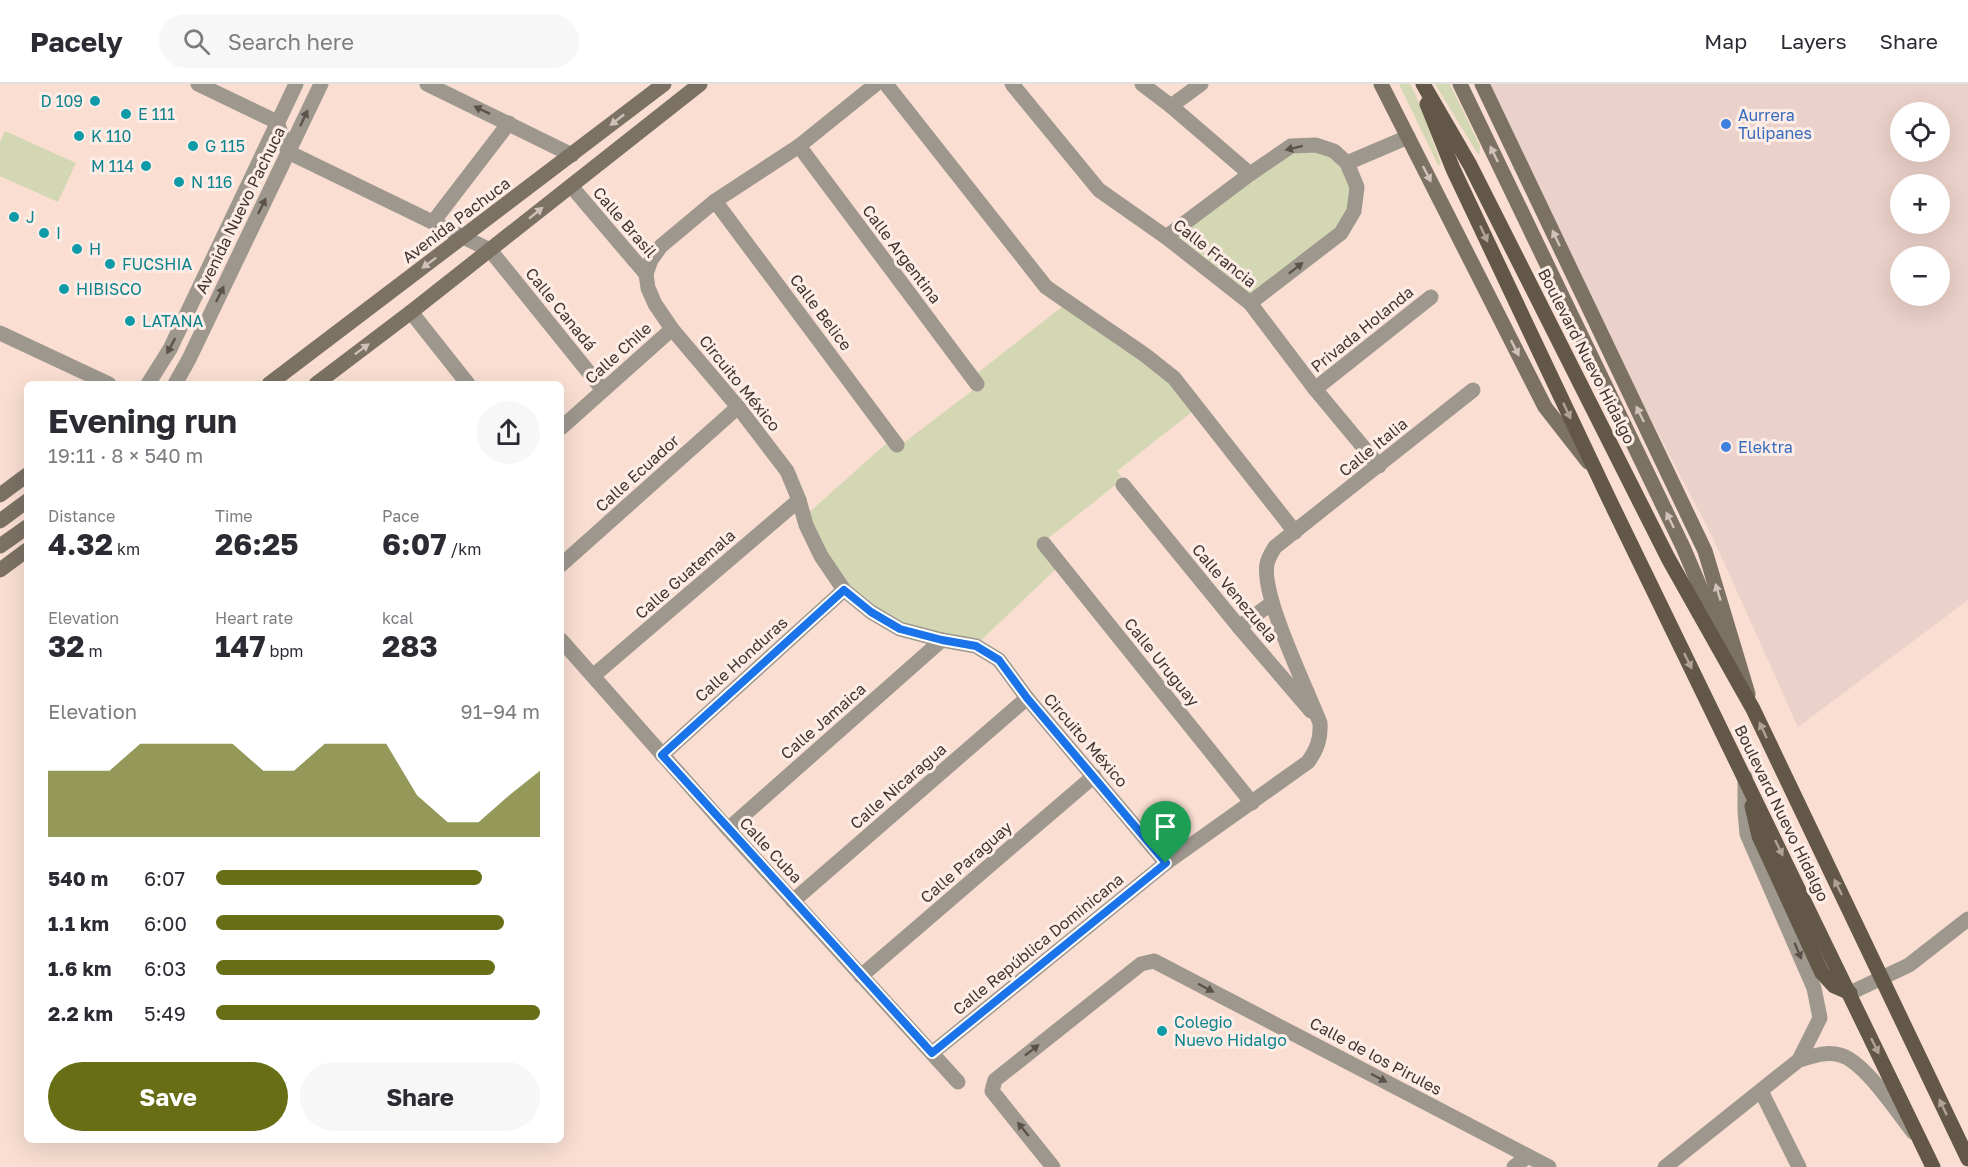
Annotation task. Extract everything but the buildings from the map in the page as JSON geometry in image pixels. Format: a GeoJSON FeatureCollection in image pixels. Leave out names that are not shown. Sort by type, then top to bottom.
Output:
{"type":"FeatureCollection","features":[{"type":"Feature","properties":{"kind":"main road","name":"Avenida Pachuca"},"geometry":{"type":"LineString","coordinates":[[273,381],[664,84]]}},
{"type":"Feature","properties":{"kind":"main road"},"geometry":{"type":"LineString","coordinates":[[320,381],[700,84]]}},
{"type":"Feature","properties":{"kind":"main road","name":"Boulevard Nuevo Hidalgo"},"geometry":{"type":"LineString","coordinates":[[1381,84],[1545,407],[1598,476]]}},
{"type":"Feature","properties":{"kind":"main road","name":"Boulevard Nuevo Hidalgo"},"geometry":{"type":"LineString","coordinates":[[1421,84],[1470,165],[1668,558],[1753,709]]}},
{"type":"Feature","properties":{"kind":"main road","name":"Boulevard Nuevo Hidalgo"},"geometry":{"type":"LineString","coordinates":[[1421,84],[1452,169],[1744,777],[1759,836],[1822,973],[1834,986],[1850,993]]}},
{"type":"Feature","properties":{"kind":"main road","name":"Boulevard Nuevo Hidalgo"},"geometry":{"type":"LineString","coordinates":[[1460,84],[1683,547],[1753,709],[1968,1160]]}},
{"type":"Feature","properties":{"kind":"main road"},"geometry":{"type":"LineString","coordinates":[[1482,84],[1705,551],[1753,709]]}},
{"type":"Feature","properties":{"kind":"main road"},"geometry":{"type":"LineString","coordinates":[[0,495],[24,478]]}},
{"type":"Feature","properties":{"kind":"main road"},"geometry":{"type":"LineString","coordinates":[[0,521],[24,503]]}},
{"type":"Feature","properties":{"kind":"main road"},"geometry":{"type":"LineString","coordinates":[[0,546],[24,529]]}},
{"type":"Feature","properties":{"kind":"main road"},"geometry":{"type":"LineString","coordinates":[[0,570],[24,552]]}},
{"type":"Feature","properties":{"kind":"main road"},"geometry":{"type":"LineString","coordinates":[[1850,993],[1933,1167]]}},
{"type":"Feature","properties":{"kind":"street"},"geometry":{"type":"LineString","coordinates":[[198,84],[277,122],[288,152],[490,250]]}},
{"type":"Feature","properties":{"kind":"street","name":"Avenida Nuevo Pachuca"},"geometry":{"type":"LineString","coordinates":[[150,381],[170,350],[296,84]]}},
{"type":"Feature","properties":{"kind":"street","name":"Avenida Nuevo Pachuca"},"geometry":{"type":"LineString","coordinates":[[177,381],[321,84]]}},
{"type":"Feature","properties":{"kind":"street"},"geometry":{"type":"LineString","coordinates":[[427,84],[572,155]]}},
{"type":"Feature","properties":{"kind":"street"},"geometry":{"type":"LineString","coordinates":[[646,274],[651,260],[661,246],[715,201],[799,146],[876,84]]}},
{"type":"Feature","properties":{"kind":"street"},"geometry":{"type":"LineString","coordinates":[[886,84],[1046,286],[1174,378],[1295,532],[1275,547],[1267,563],[1267,580],[1272,603],[1320,723],[1319,742],[1308,762],[1166,863]]}},
{"type":"Feature","properties":{"kind":"street","name":"Calle Francia"},"geometry":{"type":"LineString","coordinates":[[1012,84],[1099,190],[1166,237],[1250,303],[1315,389],[1379,466]]}},
{"type":"Feature","properties":{"kind":"street"},"geometry":{"type":"LineString","coordinates":[[1142,84],[1250,174]]}},
{"type":"Feature","properties":{"kind":"street"},"geometry":{"type":"LineString","coordinates":[[1171,106],[1201,84]]}},
{"type":"Feature","properties":{"kind":"street"},"geometry":{"type":"LineString","coordinates":[[434,222],[509,123]]}},
{"type":"Feature","properties":{"kind":"street"},"geometry":{"type":"LineString","coordinates":[[1347,163],[1408,137]]}},
{"type":"Feature","properties":{"kind":"street"},"geometry":{"type":"LineString","coordinates":[[1166,237],[1291,146],[1316,145],[1334,152],[1347,163],[1357,186],[1354,212],[1341,233],[1250,303]]}},
{"type":"Feature","properties":{"kind":"street","name":"Calle Argentina"},"geometry":{"type":"LineString","coordinates":[[799,146],[977,384]]}},
{"type":"Feature","properties":{"kind":"street","name":"Calle Brasil"},"geometry":{"type":"LineString","coordinates":[[577,193],[646,274]]}},
{"type":"Feature","properties":{"kind":"street","name":"Calle Belice"},"geometry":{"type":"LineString","coordinates":[[715,201],[897,445]]}},
{"type":"Feature","properties":{"kind":"street","name":"Calle Canadá"},"geometry":{"type":"LineString","coordinates":[[490,250],[603,390]]}},
{"type":"Feature","properties":{"kind":"street","name":"Circuito México"},"geometry":{"type":"LineString","coordinates":[[646,274],[648,288],[655,304],[672,329],[738,407],[787,471],[800,500],[806,525],[821,556],[844,590],[871,612],[900,629],[976,646],[999,660],[1027,698],[1166,863]]}},
{"type":"Feature","properties":{"kind":"street","name":"Privada Holanda"},"geometry":{"type":"LineString","coordinates":[[1315,389],[1431,297]]}},
{"type":"Feature","properties":{"kind":"street"},"geometry":{"type":"LineString","coordinates":[[411,312],[466,381]]}},
{"type":"Feature","properties":{"kind":"street","name":"Calle Chile"},"geometry":{"type":"LineString","coordinates":[[564,425],[672,329]]}},
{"type":"Feature","properties":{"kind":"street"},"geometry":{"type":"LineString","coordinates":[[0,333],[103,381]]}},
{"type":"Feature","properties":{"kind":"street","name":"Calle Italia"},"geometry":{"type":"LineString","coordinates":[[1295,532],[1473,390]]}},
{"type":"Feature","properties":{"kind":"street","name":"Calle Ecuador"},"geometry":{"type":"LineString","coordinates":[[564,562],[738,407]]}},
{"type":"Feature","properties":{"kind":"street","name":"Calle Venezuela"},"geometry":{"type":"LineString","coordinates":[[1123,485],[1320,723]]}},
{"type":"Feature","properties":{"kind":"street","name":"Calle Guatemala"},"geometry":{"type":"LineString","coordinates":[[593,676],[800,500]]}},
{"type":"Feature","properties":{"kind":"street","name":"Calle Uruguay"},"geometry":{"type":"LineString","coordinates":[[1044,544],[1252,803]]}},
{"type":"Feature","properties":{"kind":"street","name":"Calle Honduras"},"geometry":{"type":"LineString","coordinates":[[662,755],[844,590]]}},
{"type":"Feature","properties":{"kind":"street"},"geometry":{"type":"LineString","coordinates":[[1239,627],[1272,603]]}},
{"type":"Feature","properties":{"kind":"street","name":"Calle Jamaica"},"geometry":{"type":"LineString","coordinates":[[728,829],[942,640]]}},
{"type":"Feature","properties":{"kind":"street","name":"Calle Cuba"},"geometry":{"type":"LineString","coordinates":[[564,643],[728,829],[958,1082]]}},
{"type":"Feature","properties":{"kind":"street","name":"Calle Nicaragua"},"geometry":{"type":"LineString","coordinates":[[793,901],[1027,698]]}},
{"type":"Feature","properties":{"kind":"street","name":"Calle Paraguay"},"geometry":{"type":"LineString","coordinates":[[861,976],[1094,776]]}},
{"type":"Feature","properties":{"kind":"street"},"geometry":{"type":"LineString","coordinates":[[1665,1167],[1799,1060],[1820,1018],[1814,988],[1747,834],[1744,777]]}},
{"type":"Feature","properties":{"kind":"street","name":"Calle República Dominicana"},"geometry":{"type":"LineString","coordinates":[[932,1053],[1166,863]]}},
{"type":"Feature","properties":{"kind":"street"},"geometry":{"type":"LineString","coordinates":[[1850,993],[1909,965],[1968,919]]}},
{"type":"Feature","properties":{"kind":"street","name":"Calle de los Pirules"},"geometry":{"type":"LineString","coordinates":[[1053,1167],[992,1091],[995,1080],[1142,964],[1154,961],[1549,1167]]}},
{"type":"Feature","properties":{"kind":"street"},"geometry":{"type":"LineString","coordinates":[[1799,1060],[1822,1054],[1841,1055],[1860,1066],[1922,1144]]}},
{"type":"Feature","properties":{"kind":"street"},"geometry":{"type":"LineString","coordinates":[[1761,1091],[1799,1167]]}},
{"type":"Feature","properties":{"kind":"street"},"geometry":{"type":"LineString","coordinates":[[1514,1167],[1528,1156]]}},
{"type":"Feature","properties":{"kind":"shaded area"},"geometry":{"type":"Polygon","coordinates":[[[1482,84],[1968,84],[1968,600],[1798,727],[1713,538],[1477,87],[1482,84]]]}},
{"type":"Feature","properties":{"kind":"green space"},"geometry":{"type":"Polygon","coordinates":[[[1399,84],[1410,84],[1415,93],[1441,164],[1438,165],[1399,84]]]}},
{"type":"Feature","properties":{"kind":"green space"},"geometry":{"type":"Polygon","coordinates":[[[1435,84],[1450,84],[1480,146],[1479,156],[1435,84]]]}},
{"type":"Feature","properties":{"kind":"green space"},"geometry":{"type":"Polygon","coordinates":[[[5,131],[76,163],[58,202],[0,176],[0,142],[5,131]]]}},
{"type":"Feature","properties":{"kind":"green space"},"geometry":{"type":"Polygon","coordinates":[[[1316,145],[1347,163],[1354,211],[1250,303],[1166,237],[1291,146],[1316,145]]]}},
{"type":"Feature","properties":{"kind":"green space"},"geometry":{"type":"Polygon","coordinates":[[[1063,306],[1150,354],[1197,408],[1117,471],[1123,479],[1041,544],[1058,567],[977,644],[900,627],[844,588],[805,516],[890,440],[898,447],[981,384],[975,375],[1063,306]]]}},
{"type":"Feature","properties":{"kind":"place","name":"D 109"},"geometry":{"type":"Point","coordinates":[95,101]}},
{"type":"Feature","properties":{"kind":"place","name":"E 111"},"geometry":{"type":"Point","coordinates":[126,114]}},
{"type":"Feature","properties":{"kind":"place","name":"Aurrera Tulipanes"},"geometry":{"type":"Point","coordinates":[1726,124]}},
{"type":"Feature","properties":{"kind":"place","name":"K 110"},"geometry":{"type":"Point","coordinates":[79,136]}},
{"type":"Feature","properties":{"kind":"place","name":"G 115"},"geometry":{"type":"Point","coordinates":[193,146]}},
{"type":"Feature","properties":{"kind":"place","name":"M 114"},"geometry":{"type":"Point","coordinates":[146,166]}},
{"type":"Feature","properties":{"kind":"place","name":"N 116"},"geometry":{"type":"Point","coordinates":[179,182]}},
{"type":"Feature","properties":{"kind":"place","name":"J"},"geometry":{"type":"Point","coordinates":[14,217]}},
{"type":"Feature","properties":{"kind":"place","name":"I"},"geometry":{"type":"Point","coordinates":[44,233]}},
{"type":"Feature","properties":{"kind":"place","name":"H"},"geometry":{"type":"Point","coordinates":[77,249]}},
{"type":"Feature","properties":{"kind":"place","name":"FUCSHIA"},"geometry":{"type":"Point","coordinates":[110,264]}},
{"type":"Feature","properties":{"kind":"place","name":"HIBISCO"},"geometry":{"type":"Point","coordinates":[64,289]}},
{"type":"Feature","properties":{"kind":"place","name":"LATANA"},"geometry":{"type":"Point","coordinates":[130,321]}},
{"type":"Feature","properties":{"kind":"place","name":"Elektra"},"geometry":{"type":"Point","coordinates":[1726,447]}},
{"type":"Feature","properties":{"kind":"place","name":"Colegio Nuevo Hidalgo"},"geometry":{"type":"Point","coordinates":[1162,1031]}},
{"type":"Feature","properties":{"kind":"route"},"geometry":{"type":"LineString","coordinates":[[844,590],[871,612],[900,629],[976,646],[999,660],[1027,698],[1166,863],[932,1053],[662,755],[844,590]]}}]}
